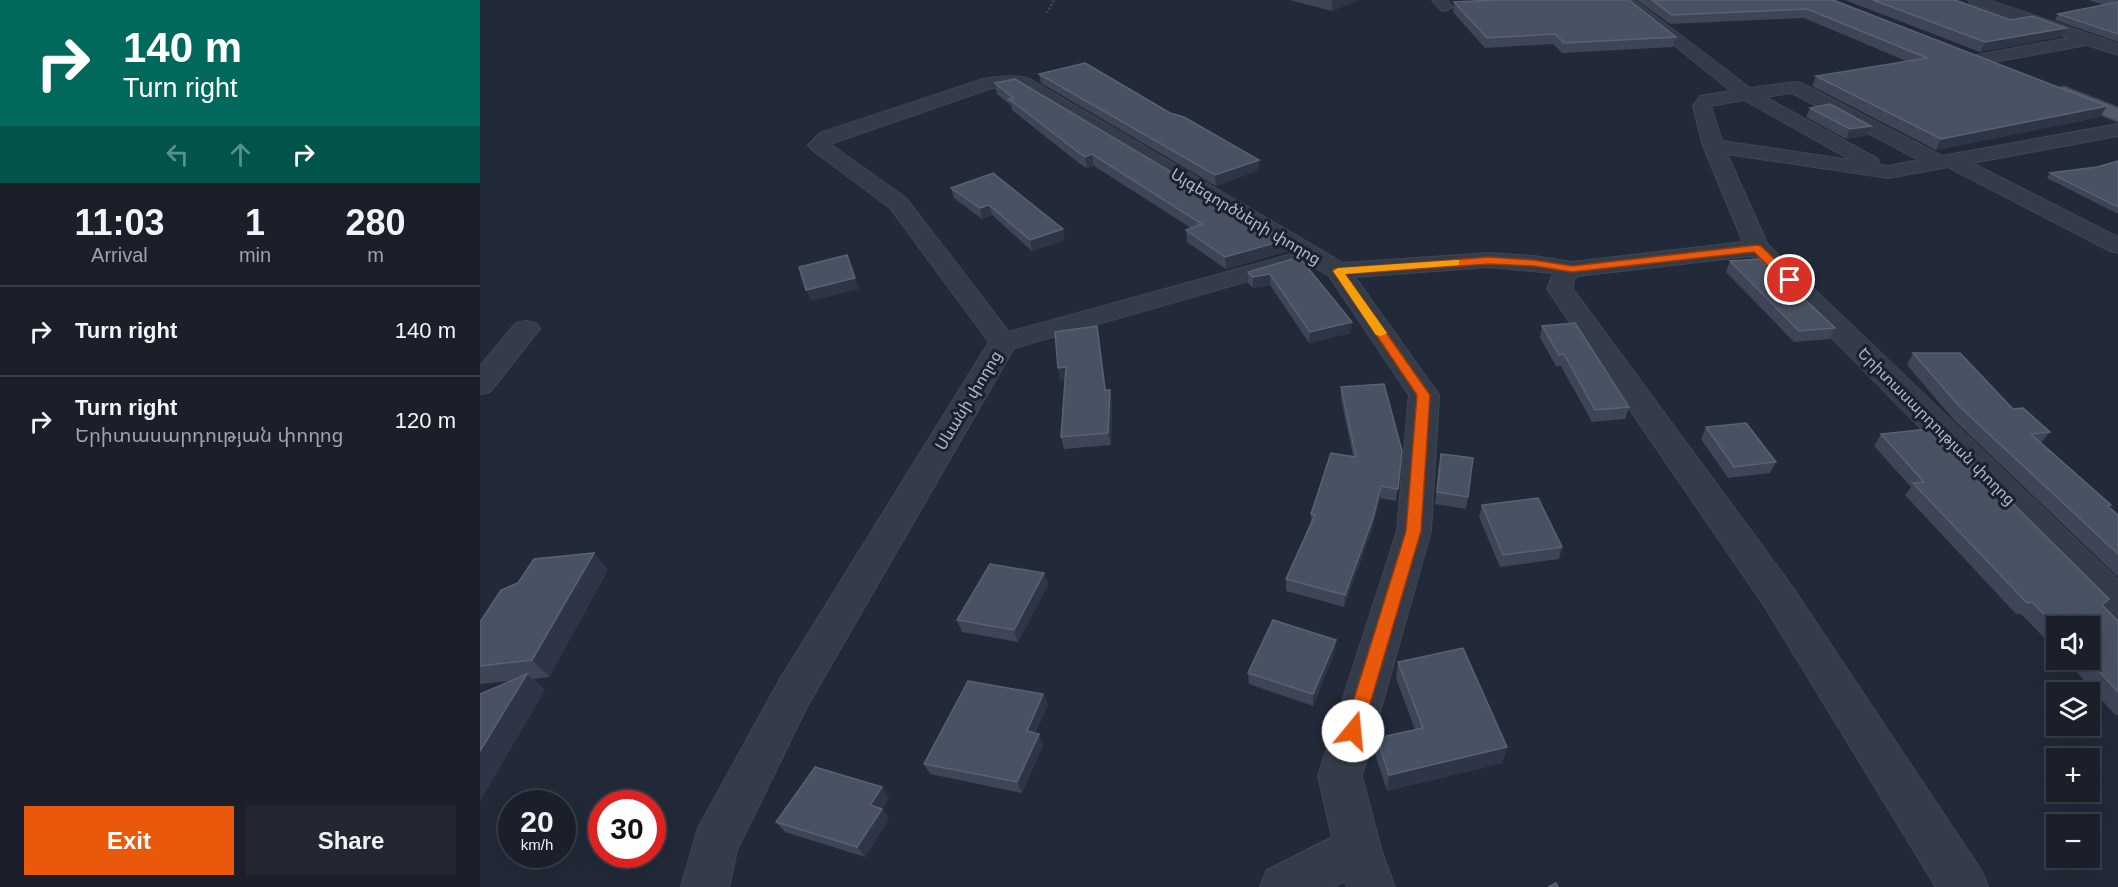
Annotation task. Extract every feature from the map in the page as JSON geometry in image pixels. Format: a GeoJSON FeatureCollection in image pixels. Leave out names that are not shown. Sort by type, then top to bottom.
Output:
{"type":"FeatureCollection","features":[{"type":"Feature","properties":{"kind":"main road"},"geometry":{"type":"LineString","coordinates":[[1973,58],[2010,72]]}},
{"type":"Feature","properties":{"kind":"main road"},"geometry":{"type":"LineString","coordinates":[[2043,85],[2118,114]]}},
{"type":"Feature","properties":{"kind":"street"},"geometry":{"type":"LineString","coordinates":[[1625,0],[1746,94],[1888,172]]}},
{"type":"Feature","properties":{"kind":"street"},"geometry":{"type":"LineString","coordinates":[[1975,0],[2118,50]]}},
{"type":"Feature","properties":{"kind":"street"},"geometry":{"type":"LineString","coordinates":[[1973,58],[2118,35]]}},
{"type":"Feature","properties":{"kind":"street","name":"Այգեգործների փողոց"},"geometry":{"type":"LineString","coordinates":[[1022,82],[1338,271],[1424,395],[1414,531],[1340,776],[1365,868]]}},
{"type":"Feature","properties":{"kind":"street","name":"Սևանի փողոց"},"geometry":{"type":"LineString","coordinates":[[705,887],[714,845],[794,692],[1003,342],[898,203],[818,145],[827,137],[989,83],[1022,82]]}},
{"type":"Feature","properties":{"kind":"street"},"geometry":{"type":"LineString","coordinates":[[1338,271],[1489,260],[1534,263],[1572,269],[1757,248],[1713,146],[1702,106],[1707,100],[1795,87],[2118,246]]}},
{"type":"Feature","properties":{"kind":"street"},"geometry":{"type":"LineString","coordinates":[[1713,146],[1888,172],[2118,130]]}},
{"type":"Feature","properties":{"kind":"street","name":"Երիտասարդության փողոց"},"geometry":{"type":"LineString","coordinates":[[1757,248],[2118,604]]}},
{"type":"Feature","properties":{"kind":"street"},"geometry":{"type":"LineString","coordinates":[[1003,342],[1311,255]]}},
{"type":"Feature","properties":{"kind":"street"},"geometry":{"type":"LineString","coordinates":[[1572,269],[1564,274],[1560,289],[1778,596],[1964,887]]}},
{"type":"Feature","properties":{"kind":"street"},"geometry":{"type":"LineString","coordinates":[[480,385],[526,329]]}},
{"type":"Feature","properties":{"kind":"street"},"geometry":{"type":"LineString","coordinates":[[1284,887],[1365,868]]}},
{"type":"Feature","properties":{"kind":"path"},"geometry":{"type":"LineString","coordinates":[[1047,13],[1054,0]]}},
{"type":"Feature","properties":{"kind":"building"},"geometry":{"type":"Polygon","coordinates":[[[1629,0],[1676,37],[1564,43],[1555,34],[1487,38],[1454,2],[1629,0]]]}},
{"type":"Feature","properties":{"kind":"building"},"geometry":{"type":"Polygon","coordinates":[[[1652,0],[1833,0],[2107,106],[1941,139],[1816,76],[1927,58],[1807,9],[1672,15],[1652,0]]]}},
{"type":"Feature","properties":{"kind":"building"},"geometry":{"type":"Polygon","coordinates":[[[1873,0],[1955,0],[2011,20],[2032,16],[2066,28],[1985,42],[1873,0]]]}},
{"type":"Feature","properties":{"kind":"building"},"geometry":{"type":"Polygon","coordinates":[[[2118,2],[2118,34],[2058,14],[2118,2]]]}},
{"type":"Feature","properties":{"kind":"building"},"geometry":{"type":"Polygon","coordinates":[[[1085,63],[1170,113],[1184,117],[1259,160],[1215,175],[1039,74],[1085,63]]]}},
{"type":"Feature","properties":{"kind":"building"},"geometry":{"type":"Polygon","coordinates":[[[1015,79],[1285,240],[1225,257],[1186,230],[1202,224],[1092,154],[1085,157],[1009,99],[1013,98],[995,83],[1015,79]]]}},
{"type":"Feature","properties":{"kind":"building"},"geometry":{"type":"Polygon","coordinates":[[[1830,104],[1871,126],[1850,129],[1810,108],[1830,104]]]}},
{"type":"Feature","properties":{"kind":"building"},"geometry":{"type":"Polygon","coordinates":[[[2118,161],[2118,207],[2050,173],[2097,167],[2118,161]]]}},
{"type":"Feature","properties":{"kind":"building"},"geometry":{"type":"Polygon","coordinates":[[[993,173],[1063,229],[1030,240],[989,205],[980,208],[951,188],[993,173]]]}},
{"type":"Feature","properties":{"kind":"building"},"geometry":{"type":"Polygon","coordinates":[[[847,255],[855,278],[806,290],[799,267],[847,255]]]}},
{"type":"Feature","properties":{"kind":"building"},"geometry":{"type":"Polygon","coordinates":[[[1299,257],[1352,322],[1310,332],[1270,274],[1253,277],[1248,272],[1299,257]]]}},
{"type":"Feature","properties":{"kind":"building"},"geometry":{"type":"Polygon","coordinates":[[[1762,259],[1835,328],[1799,331],[1730,261],[1762,259]]]}},
{"type":"Feature","properties":{"kind":"building"},"geometry":{"type":"Polygon","coordinates":[[[1575,323],[1629,407],[1595,410],[1564,354],[1559,355],[1542,326],[1575,323]]]}},
{"type":"Feature","properties":{"kind":"building"},"geometry":{"type":"Polygon","coordinates":[[[1097,326],[1105,390],[1110,390],[1108,433],[1061,437],[1066,367],[1058,368],[1055,332],[1097,326]]]}},
{"type":"Feature","properties":{"kind":"building"},"geometry":{"type":"Polygon","coordinates":[[[1913,353],[1960,353],[2013,409],[2023,408],[2050,432],[2031,434],[2111,505],[2108,506],[2118,515],[2118,554],[1961,408],[1913,353]]]}},
{"type":"Feature","properties":{"kind":"building"},"geometry":{"type":"Polygon","coordinates":[[[1384,384],[1402,451],[1398,489],[1381,486],[1373,518],[1345,595],[1286,579],[1315,515],[1311,514],[1331,453],[1356,457],[1341,387],[1384,384]]]}},
{"type":"Feature","properties":{"kind":"building"},"geometry":{"type":"Polygon","coordinates":[[[1746,423],[1776,462],[1734,467],[1706,427],[1746,423]]]}},
{"type":"Feature","properties":{"kind":"building"},"geometry":{"type":"Polygon","coordinates":[[[1937,428],[2109,599],[2102,605],[2118,621],[2118,692],[2098,670],[2100,670],[2100,616],[2046,616],[2032,602],[2027,603],[1913,483],[1924,482],[1881,434],[1937,428]]]}},
{"type":"Feature","properties":{"kind":"building"},"geometry":{"type":"Polygon","coordinates":[[[1441,454],[1473,458],[1468,497],[1437,492],[1441,454]]]}},
{"type":"Feature","properties":{"kind":"building"},"geometry":{"type":"Polygon","coordinates":[[[1538,498],[1562,547],[1503,555],[1482,505],[1538,498]]]}},
{"type":"Feature","properties":{"kind":"building"},"geometry":{"type":"Polygon","coordinates":[[[594,553],[532,660],[480,666],[480,622],[501,590],[518,583],[534,559],[594,553]]]}},
{"type":"Feature","properties":{"kind":"building"},"geometry":{"type":"Polygon","coordinates":[[[990,564],[1044,573],[1014,630],[957,620],[990,564]]]}},
{"type":"Feature","properties":{"kind":"building"},"geometry":{"type":"Polygon","coordinates":[[[1273,620],[1336,640],[1313,694],[1248,673],[1273,620]]]}},
{"type":"Feature","properties":{"kind":"building"},"geometry":{"type":"Polygon","coordinates":[[[1463,648],[1507,747],[1389,775],[1377,738],[1423,728],[1398,662],[1463,648]]]}},
{"type":"Feature","properties":{"kind":"building"},"geometry":{"type":"Polygon","coordinates":[[[527,674],[480,751],[480,694],[527,674]]]}},
{"type":"Feature","properties":{"kind":"building"},"geometry":{"type":"Polygon","coordinates":[[[968,681],[1043,694],[1027,731],[1039,734],[1017,782],[924,764],[968,681]]]}},
{"type":"Feature","properties":{"kind":"building"},"geometry":{"type":"Polygon","coordinates":[[[815,767],[882,787],[870,805],[882,809],[857,847],[776,822],[815,767]]]}},
{"type":"Feature","properties":{"kind":"slow traffic"},"geometry":{"type":"LineString","coordinates":[[1381,333],[1338,271],[1456,263]]}},
{"type":"Feature","properties":{"kind":"route"},"geometry":{"type":"LineString","coordinates":[[1353,731],[1414,531],[1424,395],[1338,271],[1489,260],[1534,263],[1572,269],[1757,248],[1790,280]]}}]}
